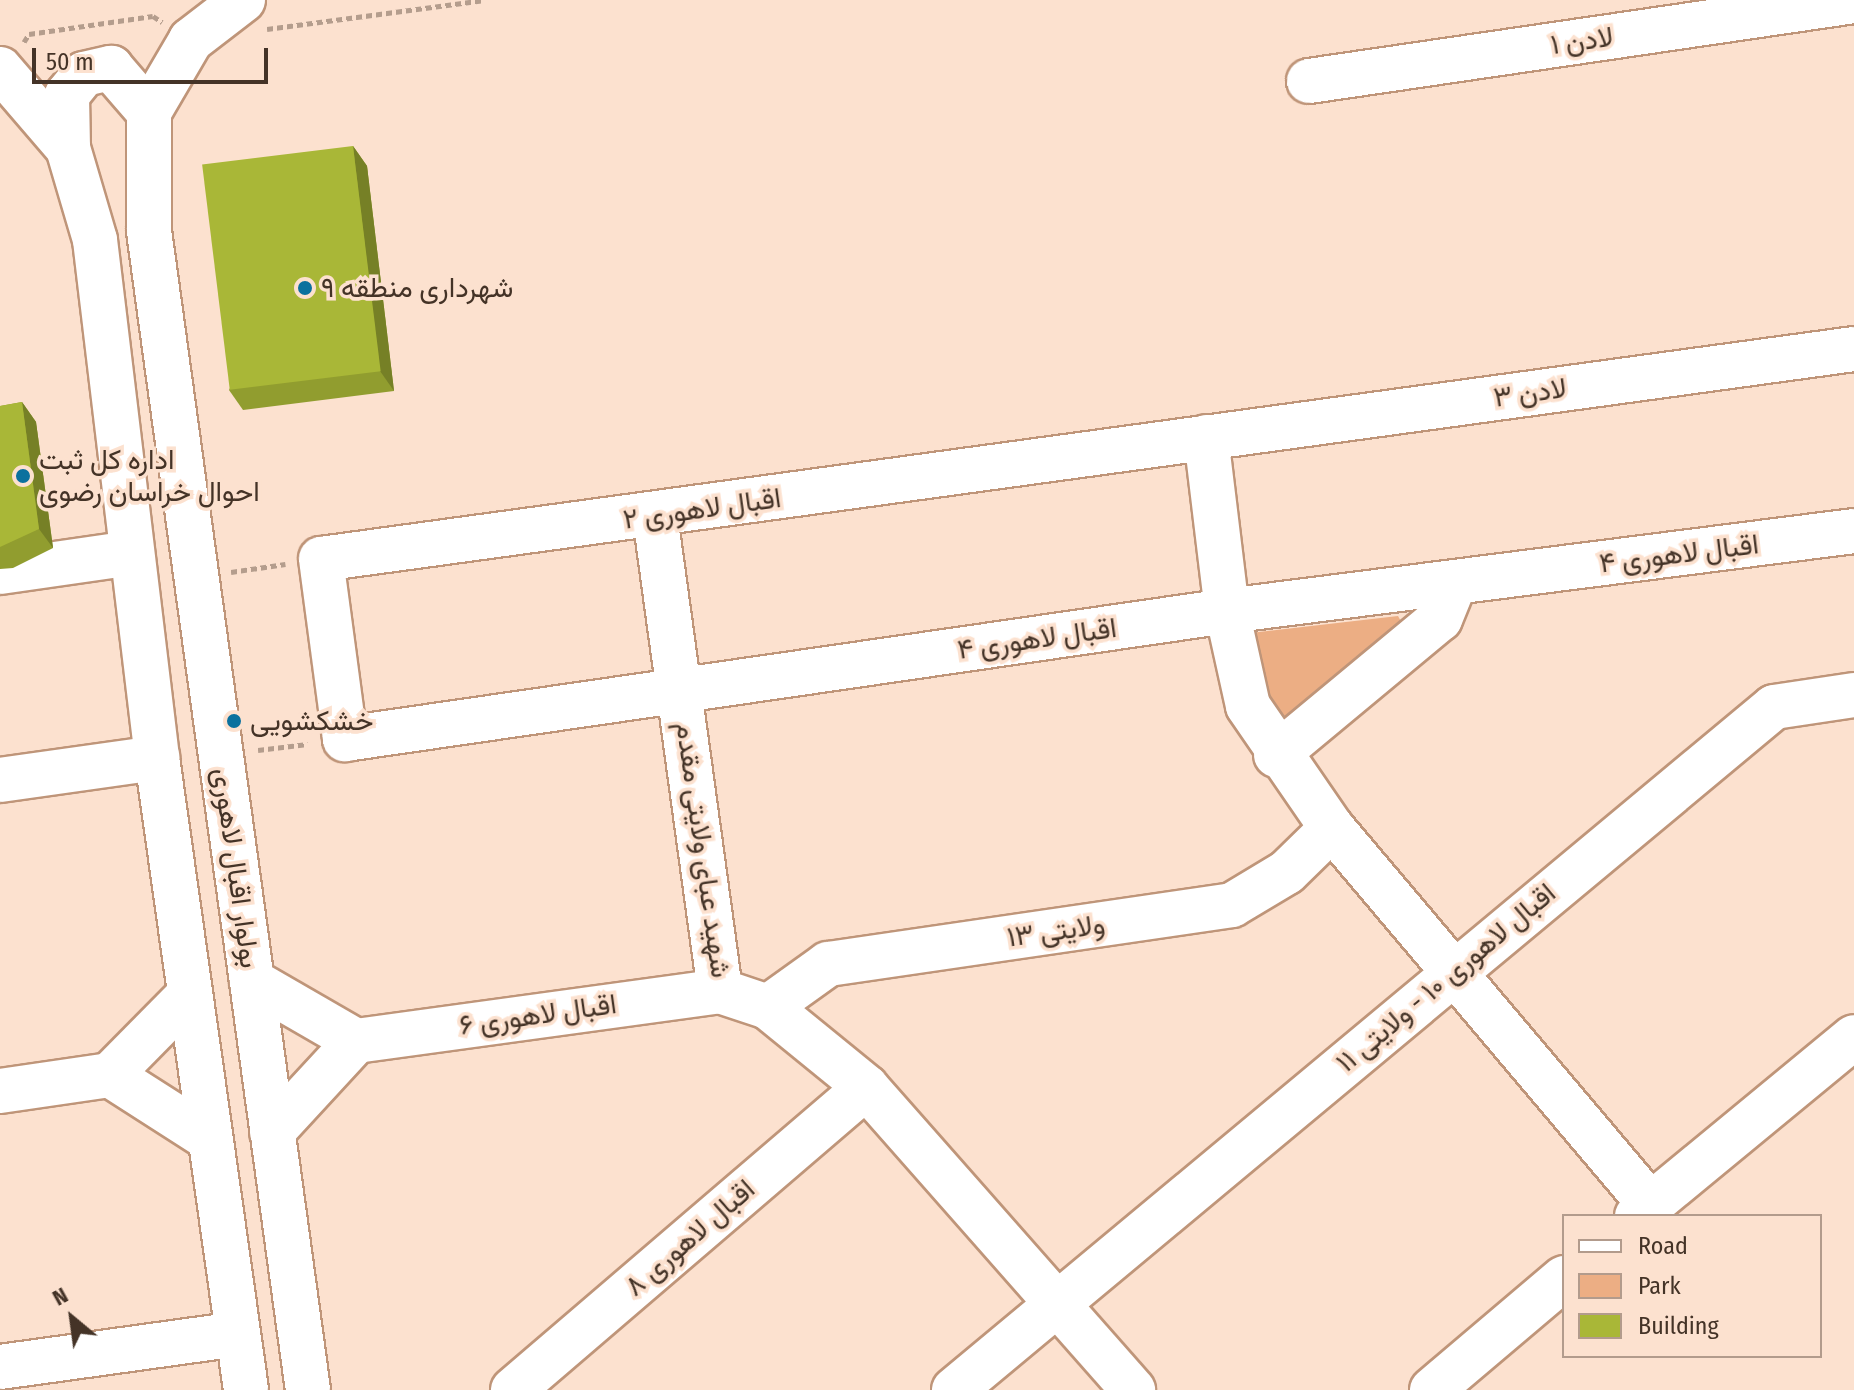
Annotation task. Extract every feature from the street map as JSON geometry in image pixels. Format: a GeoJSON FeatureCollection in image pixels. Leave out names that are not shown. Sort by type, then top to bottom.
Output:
{"type":"FeatureCollection","features":[{"type":"Feature","properties":{"kind":"street"},"geometry":{"type":"LineString","coordinates":[[243,0],[191,40],[149,112],[111,68],[84,74],[67,95],[68,148],[95,240],[157,758],[246,1390]]}},
{"type":"Feature","properties":{"kind":"street","name":"لادن ۱"},"geometry":{"type":"LineString","coordinates":[[1309,81],[1854,1]]}},
{"type":"Feature","properties":{"kind":"street"},"geometry":{"type":"LineString","coordinates":[[0,69],[68,148]]}},
{"type":"Feature","properties":{"kind":"street","name":"بولوار اقبال لاهوری"},"geometry":{"type":"LineString","coordinates":[[149,112],[149,231],[308,1390]]}},
{"type":"Feature","properties":{"kind":"street","name":"لادن ۳"},"geometry":{"type":"LineString","coordinates":[[1206,437],[1854,349]]}},
{"type":"Feature","properties":{"kind":"street"},"geometry":{"type":"LineString","coordinates":[[1206,437],[1227,611],[1248,706],[1276,755],[1332,828],[1454,972],[1644,1210],[1854,1037]]}},
{"type":"Feature","properties":{"kind":"street","name":"اقبال لاهوری ۲"},"geometry":{"type":"LineString","coordinates":[[321,559],[655,516],[1206,437]]}},
{"type":"Feature","properties":{"kind":"street","name":"شهید عبای ولایتی مقدم"},"geometry":{"type":"LineString","coordinates":[[655,516],[720,991],[768,1007],[866,1087],[1133,1390]]}},
{"type":"Feature","properties":{"kind":"street","name":"اقبال لاهوری ۴"},"geometry":{"type":"LineString","coordinates":[[345,739],[1227,611],[1854,531]]}},
{"type":"Feature","properties":{"kind":"street"},"geometry":{"type":"LineString","coordinates":[[0,572],[132,553]]}},
{"type":"Feature","properties":{"kind":"street"},"geometry":{"type":"LineString","coordinates":[[321,559],[345,739]]}},
{"type":"Feature","properties":{"kind":"street"},"geometry":{"type":"LineString","coordinates":[[1276,755],[1440,619],[1455,582]]}},
{"type":"Feature","properties":{"kind":"street","name":"اقبال لاهوری ۱۰ - ولایتی ۱۱"},"geometry":{"type":"LineString","coordinates":[[954,1390],[1057,1301],[1774,707],[1854,695]]}},
{"type":"Feature","properties":{"kind":"street"},"geometry":{"type":"LineString","coordinates":[[0,780],[157,758]]}},
{"type":"Feature","properties":{"kind":"street","name":"ولایتی ۱۳"},"geometry":{"type":"LineString","coordinates":[[768,1007],[828,964],[1232,905],[1287,872],[1332,828]]}},
{"type":"Feature","properties":{"kind":"street"},"geometry":{"type":"LineString","coordinates":[[252,981],[356,1041],[272,1132]]}},
{"type":"Feature","properties":{"kind":"street","name":"اقبال لاهوری ۶"},"geometry":{"type":"LineString","coordinates":[[356,1041],[720,991]]}},
{"type":"Feature","properties":{"kind":"street"},"geometry":{"type":"LineString","coordinates":[[0,1091],[110,1075],[190,994]]}},
{"type":"Feature","properties":{"kind":"street"},"geometry":{"type":"LineString","coordinates":[[110,1075],[210,1139]]}},
{"type":"Feature","properties":{"kind":"street","name":"اقبال لاهوری ۸"},"geometry":{"type":"LineString","coordinates":[[513,1390],[866,1087]]}},
{"type":"Feature","properties":{"kind":"street"},"geometry":{"type":"LineString","coordinates":[[1432,1390],[1562,1280]]}},
{"type":"Feature","properties":{"kind":"street"},"geometry":{"type":"LineString","coordinates":[[0,1367],[237,1334]]}},
{"type":"Feature","properties":{"kind":"path"},"geometry":{"type":"LineString","coordinates":[[196,577],[321,559]]}},
{"type":"Feature","properties":{"kind":"path"},"geometry":{"type":"LineString","coordinates":[[221,755],[345,739]]}},
{"type":"Feature","properties":{"kind":"green space"},"geometry":{"type":"Polygon","coordinates":[[[1398,616],[1408,634],[1285,730],[1265,693],[1250,633],[1398,616]]]}},
{"type":"Feature","properties":{"kind":"building"},"geometry":{"type":"Polygon","coordinates":[[[353,146],[381,371],[230,390],[202,165],[353,146]]]}},
{"type":"Feature","properties":{"kind":"building","name":"اداره کل ثبت احوال خراسان رضوی"},"geometry":{"type":"Polygon","coordinates":[[[22,402],[39,529],[0,547],[0,406],[22,402]]]}},
{"type":"Feature","properties":{"kind":"place","name":"شهرداری منطقه ۹"},"geometry":{"type":"Point","coordinates":[305,288]}},
{"type":"Feature","properties":{"kind":"place","name":"اداره کل ثبت احوال خراسان رضوی"},"geometry":{"type":"Point","coordinates":[23,476]}},
{"type":"Feature","properties":{"kind":"place","name":"خشکشویی"},"geometry":{"type":"Point","coordinates":[234,721]}}]}
